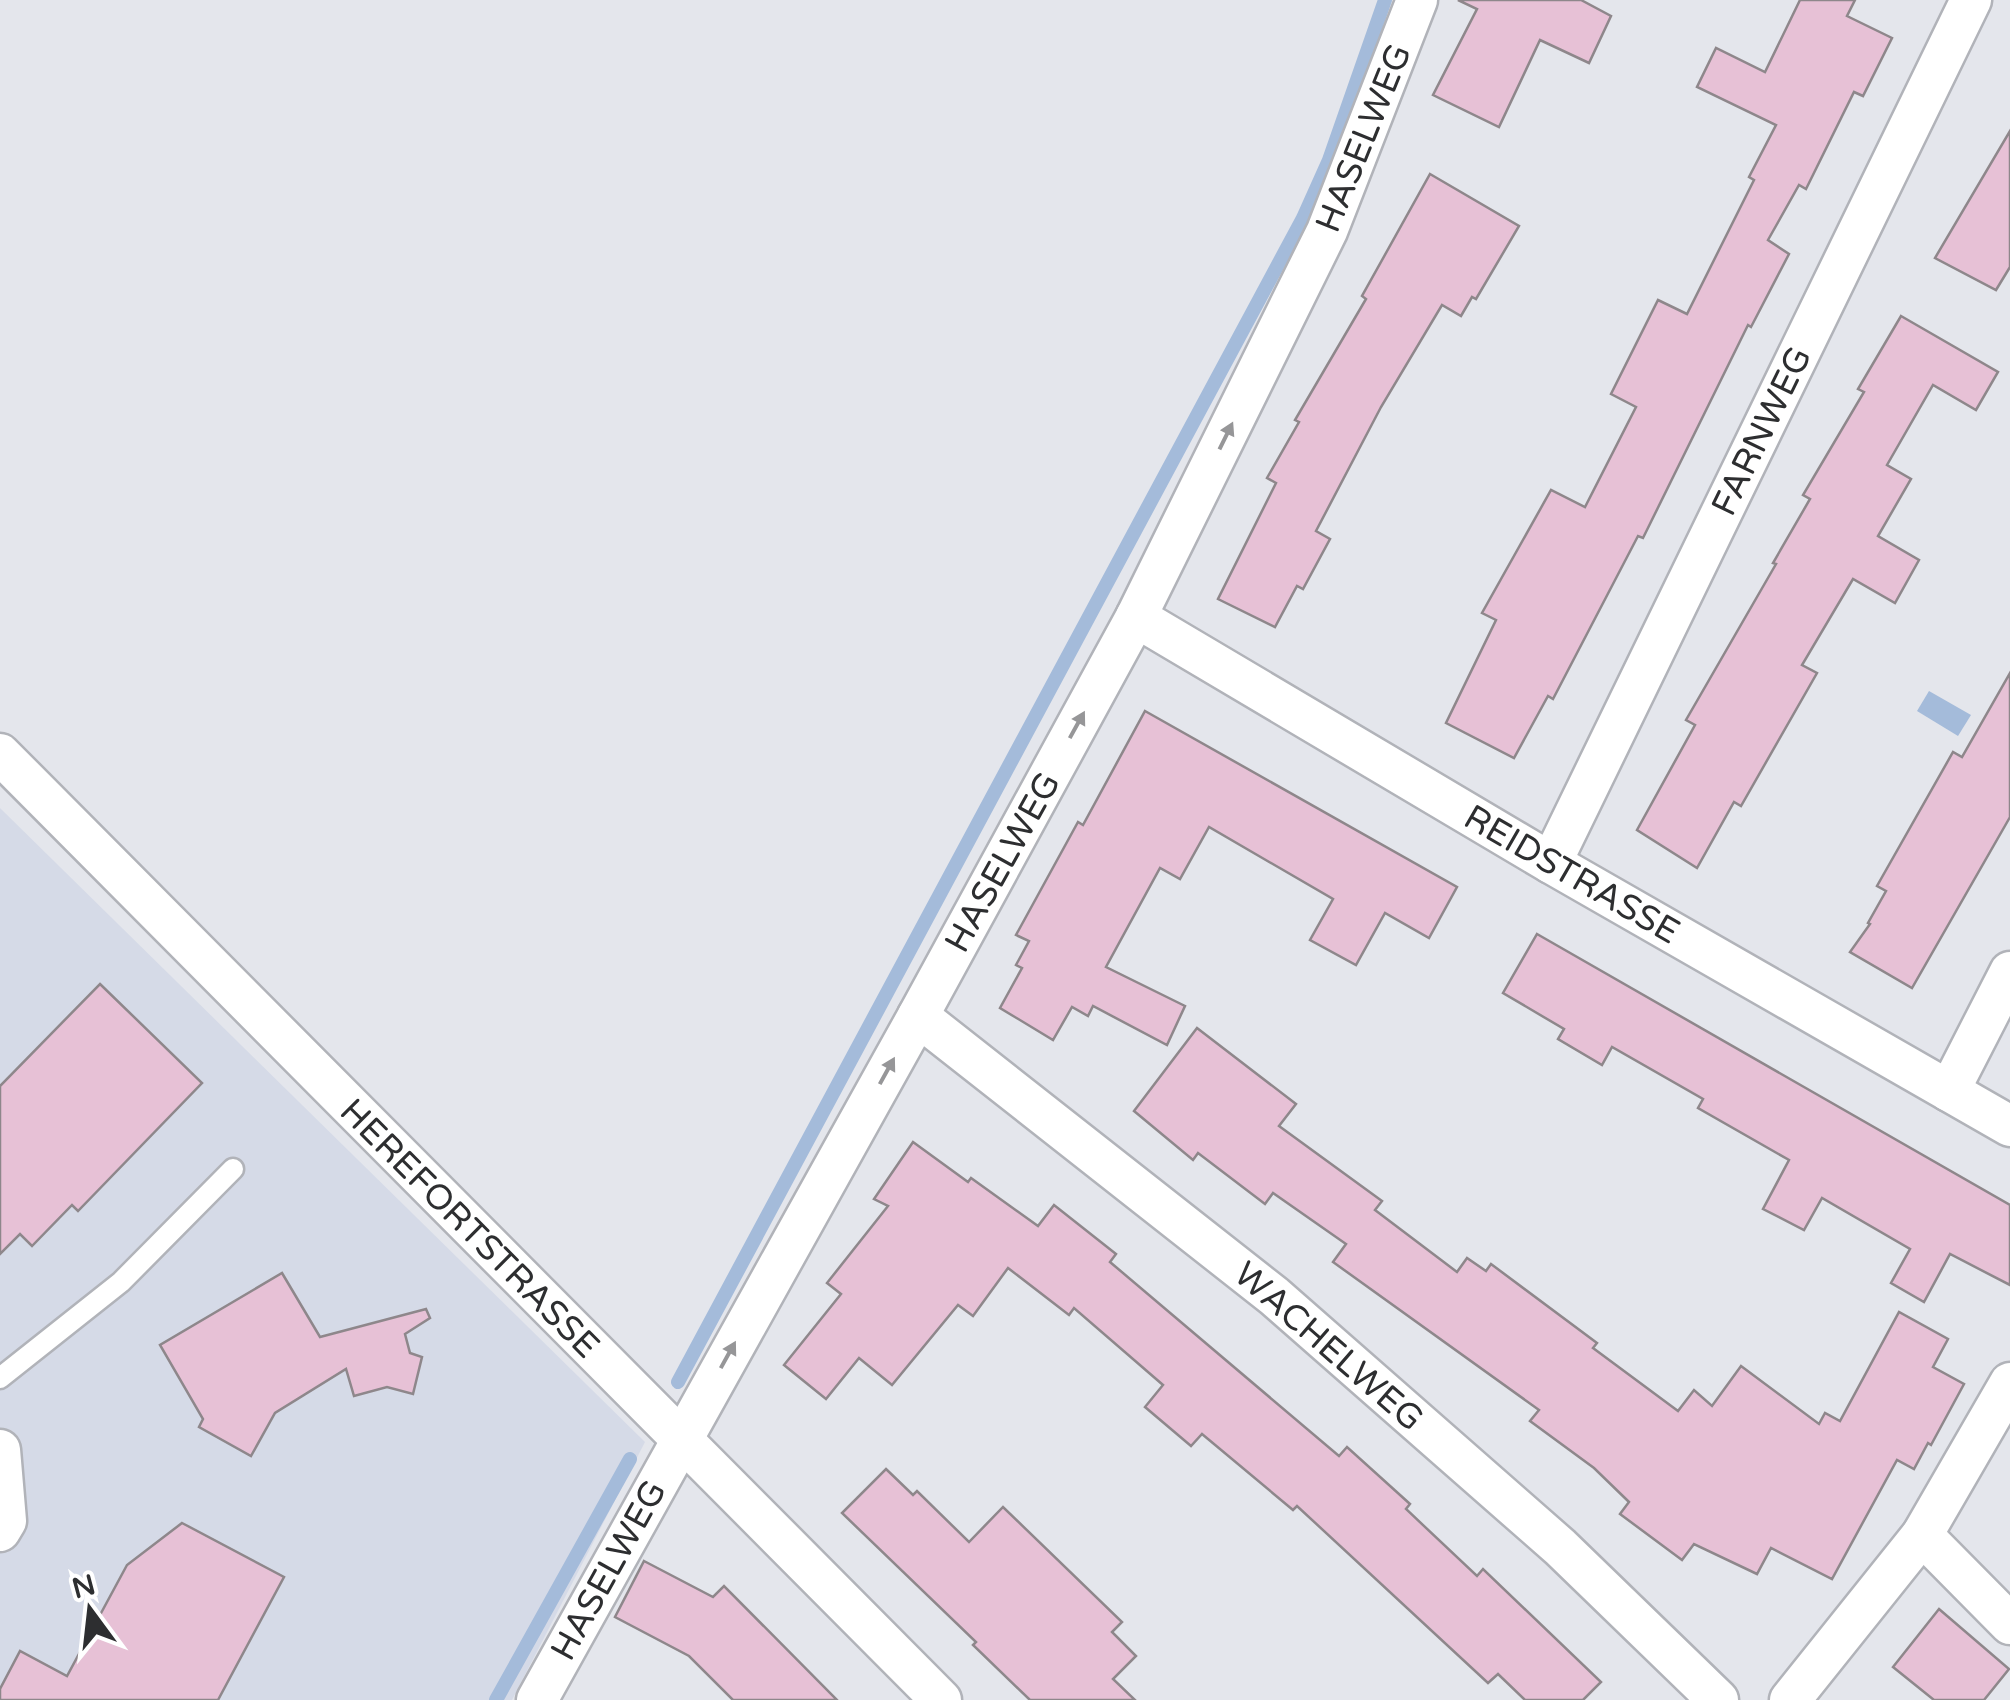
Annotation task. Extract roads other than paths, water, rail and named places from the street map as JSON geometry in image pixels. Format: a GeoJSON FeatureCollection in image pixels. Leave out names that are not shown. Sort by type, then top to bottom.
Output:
{"type":"FeatureCollection","features":[{"type":"Feature","properties":{"kind":"street","name":"HASELWEG"},"geometry":{"type":"LineString","coordinates":[[537,1700],[1136,618],[1327,231],[1417,0]]}},
{"type":"Feature","properties":{"kind":"street","name":"FARNWEG"},"geometry":{"type":"LineString","coordinates":[[1552,863],[1972,0]]}},
{"type":"Feature","properties":{"kind":"street","name":"REIDSTRASSE"},"geometry":{"type":"LineString","coordinates":[[1136,618],[2010,1126]]}},
{"type":"Feature","properties":{"kind":"street","name":"HEREFORTSTRASSE"},"geometry":{"type":"LineString","coordinates":[[0,754],[941,1700]]}},
{"type":"Feature","properties":{"kind":"street"},"geometry":{"type":"LineString","coordinates":[[1949,1091],[2010,972]]}},
{"type":"Feature","properties":{"kind":"street","name":"WACHELWEG"},"geometry":{"type":"LineString","coordinates":[[918,1016],[1274,1296],[1560,1548],[1718,1700]]}},
{"type":"Feature","properties":{"kind":"street"},"geometry":{"type":"LineString","coordinates":[[1790,1700],[1922,1535],[2010,1383]]}},
{"type":"Feature","properties":{"kind":"street"},"geometry":{"type":"LineString","coordinates":[[0,1450],[6,1521],[0,1531]]}},
{"type":"Feature","properties":{"kind":"street"},"geometry":{"type":"LineString","coordinates":[[1922,1535],[2010,1624]]}},
{"type":"Feature","properties":{"kind":"lane"},"geometry":{"type":"LineString","coordinates":[[0,1378],[121,1282],[234,1169]]}},
{"type":"Feature","properties":{"kind":"water"},"geometry":{"type":"Polygon","coordinates":[[[1929,691],[1971,715],[1958,736],[1917,711],[1929,691]]]}},
{"type":"Feature","properties":{"kind":"waterway"},"geometry":{"type":"LineString","coordinates":[[678,1382],[1303,218],[1329,160],[1385,0]]}},
{"type":"Feature","properties":{"kind":"waterway"},"geometry":{"type":"LineString","coordinates":[[496,1700],[630,1459]]}}]}
